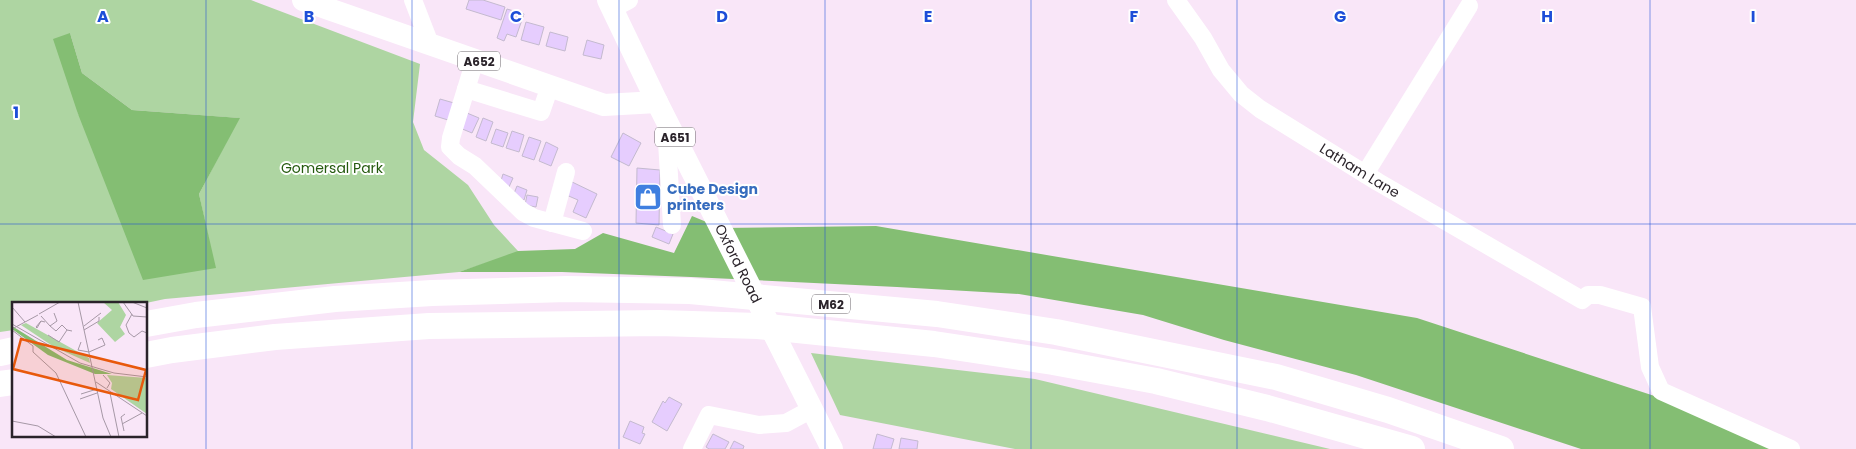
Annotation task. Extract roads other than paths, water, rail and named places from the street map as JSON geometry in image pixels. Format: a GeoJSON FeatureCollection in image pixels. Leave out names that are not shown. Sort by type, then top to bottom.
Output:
{"type":"FeatureCollection","features":[{"type":"Feature","properties":{"kind":"highway","name":"M62"},"geometry":{"type":"LineString","coordinates":[[148,324],[196,315],[335,299],[432,293],[567,289],[690,291],[927,313],[1056,332],[1276,376],[1388,410],[1501,449]]}},
{"type":"Feature","properties":{"kind":"highway","name":"M62"},"geometry":{"type":"LineString","coordinates":[[148,355],[275,337],[428,326],[659,323],[758,326],[934,344],[1053,362],[1156,381],[1267,408],[1383,439],[1412,449]]}},
{"type":"Feature","properties":{"kind":"main road","name":"A652"},"geometry":{"type":"LineString","coordinates":[[303,0],[604,105],[657,102]]}},
{"type":"Feature","properties":{"kind":"main road","name":"Oxford Road"},"geometry":{"type":"LineString","coordinates":[[616,3],[657,102],[807,400]]}},
{"type":"Feature","properties":{"kind":"main road","name":"A651"},"geometry":{"type":"LineString","coordinates":[[807,400],[832,449]]}},
{"type":"Feature","properties":{"kind":"street"},"geometry":{"type":"LineString","coordinates":[[413,0],[430,44]]}},
{"type":"Feature","properties":{"kind":"street","name":"Latham Lane"},"geometry":{"type":"LineString","coordinates":[[1176,0],[1203,38],[1222,70],[1241,94],[1260,109],[1366,174],[1582,300],[1588,295],[1600,295],[1642,308],[1650,367],[1661,391],[1791,449]]}},
{"type":"Feature","properties":{"kind":"street"},"geometry":{"type":"LineString","coordinates":[[1366,174],[1469,6]]}},
{"type":"Feature","properties":{"kind":"street"},"geometry":{"type":"LineString","coordinates":[[476,60],[450,146],[458,156],[485,176],[518,208],[534,218],[583,231]]}},
{"type":"Feature","properties":{"kind":"street"},"geometry":{"type":"LineString","coordinates":[[466,89],[541,112],[550,86]]}},
{"type":"Feature","properties":{"kind":"street"},"geometry":{"type":"LineString","coordinates":[[672,224],[667,142],[673,134]]}},
{"type":"Feature","properties":{"kind":"street"},"geometry":{"type":"LineString","coordinates":[[552,223],[566,172]]}},
{"type":"Feature","properties":{"kind":"street"},"geometry":{"type":"LineString","coordinates":[[692,449],[709,415],[759,425],[786,423],[807,400]]}},
{"type":"Feature","properties":{"kind":"place","name":"Cube Design printers"},"geometry":{"type":"Point","coordinates":[648,197]}},
{"type":"Feature","properties":{"kind":"park label","name":"Gomersal Park"},"geometry":{"type":"Point","coordinates":[332,168]}}]}
